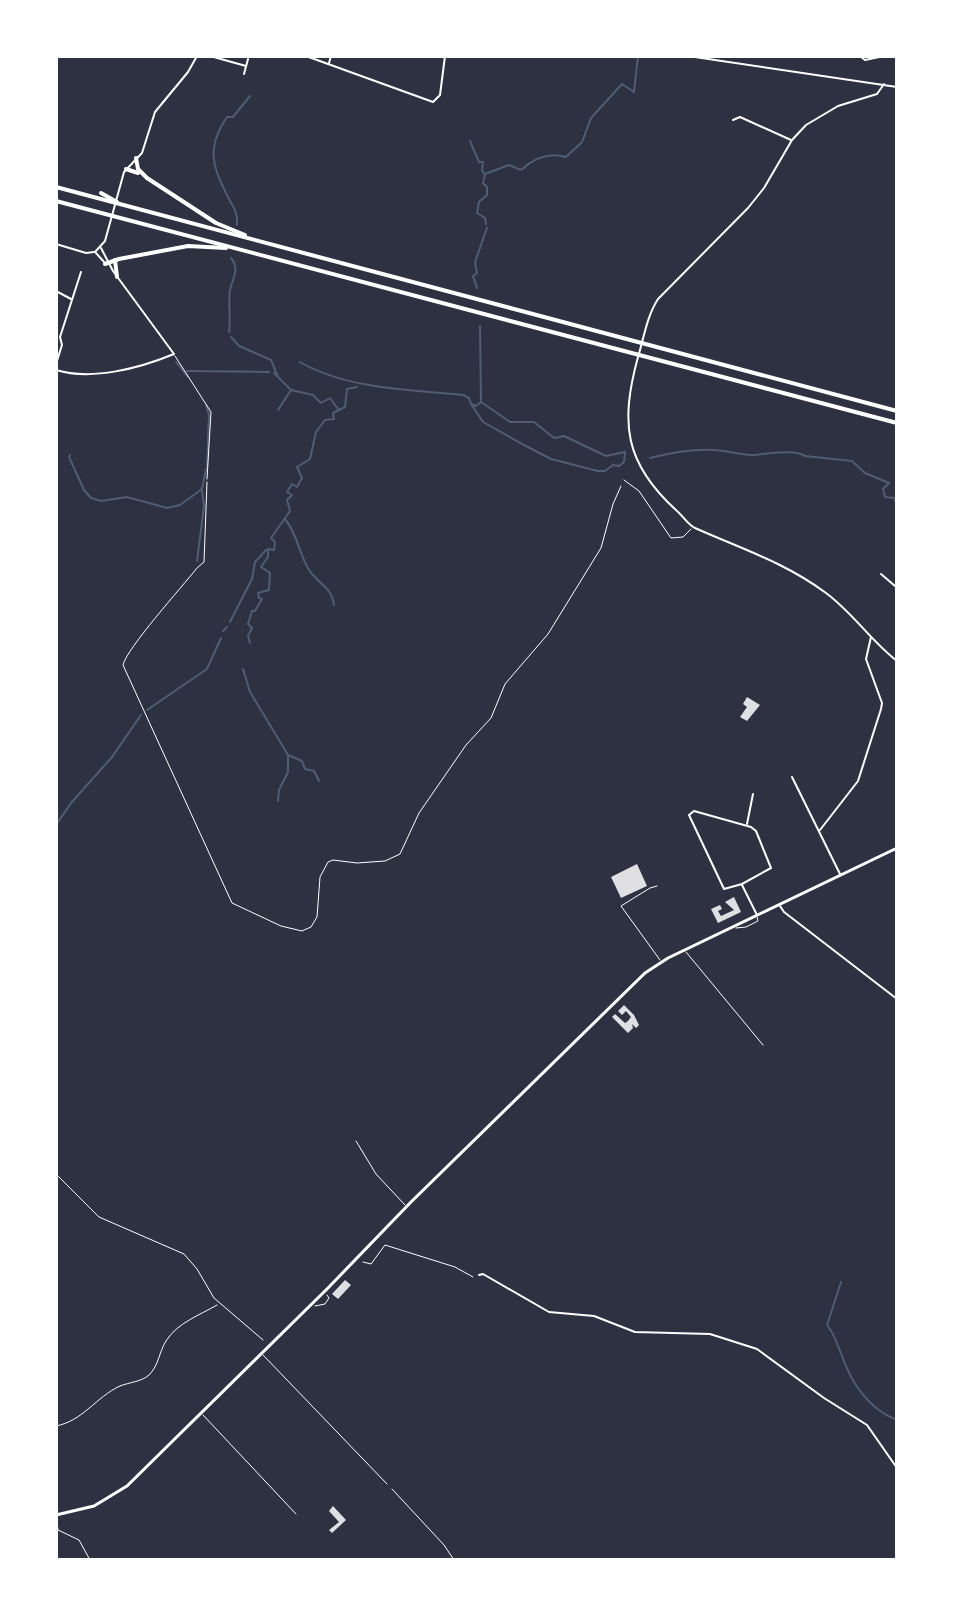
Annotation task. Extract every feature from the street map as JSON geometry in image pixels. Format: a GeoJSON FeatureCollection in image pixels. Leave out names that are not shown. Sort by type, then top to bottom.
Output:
{"type":"FeatureCollection","features":[{"type":"Feature","properties":{"kind":"highway"},"geometry":{"type":"LineString","coordinates":[[136,158],[137,168],[147,178]]}},
{"type":"Feature","properties":{"kind":"highway"},"geometry":{"type":"LineString","coordinates":[[126,169],[147,178],[208,218],[250,239]]}},
{"type":"Feature","properties":{"kind":"highway"},"geometry":{"type":"LineString","coordinates":[[56,187],[897,411]]}},
{"type":"Feature","properties":{"kind":"highway"},"geometry":{"type":"LineString","coordinates":[[101,193],[123,205]]}},
{"type":"Feature","properties":{"kind":"highway"},"geometry":{"type":"LineString","coordinates":[[56,201],[897,423]]}},
{"type":"Feature","properties":{"kind":"highway"},"geometry":{"type":"LineString","coordinates":[[108,265],[116,260],[188,246],[233,247]]}},
{"type":"Feature","properties":{"kind":"highway"},"geometry":{"type":"LineString","coordinates":[[116,260],[114,267],[117,277]]}},
{"type":"Feature","properties":{"kind":"main road"},"geometry":{"type":"LineString","coordinates":[[56,1515],[83,1510],[116,1494],[137,1476],[406,1206],[645,973],[661,962],[897,848]]}},
{"type":"Feature","properties":{"kind":"street"},"geometry":{"type":"LineString","coordinates":[[56,244],[86,253],[101,248],[126,169],[143,150],[155,112],[197,56]]}},
{"type":"Feature","properties":{"kind":"street"},"geometry":{"type":"LineString","coordinates":[[210,56],[246,66]]}},
{"type":"Feature","properties":{"kind":"street"},"geometry":{"type":"LineString","coordinates":[[306,56],[433,102],[440,95],[445,56]]}},
{"type":"Feature","properties":{"kind":"street"},"geometry":{"type":"LineString","coordinates":[[328,64],[331,56]]}},
{"type":"Feature","properties":{"kind":"street"},"geometry":{"type":"LineString","coordinates":[[688,56],[897,87]]}},
{"type":"Feature","properties":{"kind":"street"},"geometry":{"type":"LineString","coordinates":[[860,56],[865,60],[874,60],[884,56]]}},
{"type":"Feature","properties":{"kind":"street"},"geometry":{"type":"LineString","coordinates":[[244,74],[248,59]]}},
{"type":"Feature","properties":{"kind":"street"},"geometry":{"type":"LineString","coordinates":[[884,84],[877,94],[822,113],[806,125],[792,140],[764,188],[748,208],[658,299],[652,309],[634,373],[627,418],[633,452],[653,488],[693,527],[764,556],[826,593],[897,661]]}},
{"type":"Feature","properties":{"kind":"street"},"geometry":{"type":"LineString","coordinates":[[733,120],[740,117],[792,140]]}},
{"type":"Feature","properties":{"kind":"street"},"geometry":{"type":"LineString","coordinates":[[101,248],[108,265]]}},
{"type":"Feature","properties":{"kind":"street"},"geometry":{"type":"LineString","coordinates":[[56,370],[90,374],[142,365],[174,354],[95,252]]}},
{"type":"Feature","properties":{"kind":"street"},"geometry":{"type":"LineString","coordinates":[[56,364],[62,345],[60,337],[81,272]]}},
{"type":"Feature","properties":{"kind":"street"},"geometry":{"type":"LineString","coordinates":[[56,291],[72,299]]}},
{"type":"Feature","properties":{"kind":"street"},"geometry":{"type":"LineString","coordinates":[[881,574],[896,586]]}},
{"type":"Feature","properties":{"kind":"street"},"geometry":{"type":"LineString","coordinates":[[820,830],[858,781],[881,709],[882,703],[866,659],[871,637]]}},
{"type":"Feature","properties":{"kind":"street"},"geometry":{"type":"LineString","coordinates":[[792,777],[840,875]]}},
{"type":"Feature","properties":{"kind":"street"},"geometry":{"type":"LineString","coordinates":[[747,825],[753,794]]}},
{"type":"Feature","properties":{"kind":"street"},"geometry":{"type":"LineString","coordinates":[[700,812],[747,825],[756,831],[772,865],[742,884],[724,889],[689,815],[700,812]]}},
{"type":"Feature","properties":{"kind":"street"},"geometry":{"type":"LineString","coordinates":[[742,884],[757,916]]}},
{"type":"Feature","properties":{"kind":"street"},"geometry":{"type":"LineString","coordinates":[[780,905],[784,912],[897,999]]}},
{"type":"Feature","properties":{"kind":"street"},"geometry":{"type":"LineString","coordinates":[[479,1275],[483,1274],[549,1312],[594,1316],[625,1329],[649,1334],[710,1334],[757,1349],[867,1425],[897,1468]]}},
{"type":"Feature","properties":{"kind":"lane"},"geometry":{"type":"LineString","coordinates":[[174,354],[211,412],[207,479]]}},
{"type":"Feature","properties":{"kind":"lane"},"geometry":{"type":"LineString","coordinates":[[624,480],[639,491],[671,538],[683,537],[693,527]]}},
{"type":"Feature","properties":{"kind":"lane"},"geometry":{"type":"LineString","coordinates":[[657,886],[621,906],[661,962]]}},
{"type":"Feature","properties":{"kind":"lane"},"geometry":{"type":"LineString","coordinates":[[686,951],[763,1045]]}},
{"type":"Feature","properties":{"kind":"lane"},"geometry":{"type":"LineString","coordinates":[[356,1141],[376,1174],[406,1206]]}},
{"type":"Feature","properties":{"kind":"lane"},"geometry":{"type":"LineString","coordinates":[[315,1306],[322,1306],[328,1300],[323,1290]]}},
{"type":"Feature","properties":{"kind":"lane"},"geometry":{"type":"LineString","coordinates":[[263,1340],[269,1346]]}},
{"type":"Feature","properties":{"kind":"lane"},"geometry":{"type":"LineString","coordinates":[[261,1353],[387,1484]]}},
{"type":"Feature","properties":{"kind":"lane"},"geometry":{"type":"LineString","coordinates":[[201,1413],[296,1514]]}},
{"type":"Feature","properties":{"kind":"path"},"geometry":{"type":"LineString","coordinates":[[207,479],[204,562],[138,640],[123,665],[232,903],[281,926],[302,931],[311,927],[317,917],[320,877],[328,862],[385,861],[400,854],[419,813],[466,745],[491,718],[505,684],[548,634],[601,548],[615,496],[624,480]]}},
{"type":"Feature","properties":{"kind":"path"},"geometry":{"type":"LineString","coordinates":[[56,1174],[99,1217],[184,1254],[219,1303],[263,1340]]}},
{"type":"Feature","properties":{"kind":"path"},"geometry":{"type":"LineString","coordinates":[[362,1261],[371,1264],[385,1245],[468,1271],[474,1278],[479,1275]]}},
{"type":"Feature","properties":{"kind":"path"},"geometry":{"type":"LineString","coordinates":[[56,1426],[81,1416],[109,1392],[148,1376],[155,1368],[168,1337],[186,1322],[219,1303]]}},
{"type":"Feature","properties":{"kind":"path"},"geometry":{"type":"LineString","coordinates":[[387,1484],[444,1545],[454,1560]]}},
{"type":"Feature","properties":{"kind":"path"},"geometry":{"type":"LineString","coordinates":[[57,1522],[60,1531],[83,1544],[90,1560]]}},
{"type":"Feature","properties":{"kind":"building"},"geometry":{"type":"Polygon","coordinates":[[[747,697],[760,705],[747,721],[740,717],[747,707],[743,704],[747,697]]]}},
{"type":"Feature","properties":{"kind":"building"},"geometry":{"type":"Polygon","coordinates":[[[637,864],[647,886],[621,898],[611,877],[637,864]]]}},
{"type":"Feature","properties":{"kind":"building"},"geometry":{"type":"Polygon","coordinates":[[[734,897],[741,912],[718,923],[711,909],[720,905],[722,909],[718,911],[721,916],[734,910],[725,902],[734,897]]]}},
{"type":"Feature","properties":{"kind":"building"},"geometry":{"type":"Polygon","coordinates":[[[624,1005],[639,1025],[636,1028],[632,1024],[633,1028],[628,1033],[612,1017],[615,1014],[625,1023],[628,1021],[631,1017],[626,1011],[622,1015],[618,1011],[624,1005]]]}},
{"type":"Feature","properties":{"kind":"building"},"geometry":{"type":"Polygon","coordinates":[[[345,1280],[351,1285],[338,1299],[332,1294],[345,1280]]]}},
{"type":"Feature","properties":{"kind":"building"},"geometry":{"type":"Polygon","coordinates":[[[333,1506],[346,1520],[332,1533],[329,1530],[339,1522],[329,1511],[333,1506]]]}},
{"type":"Feature","properties":{"kind":"waterway"},"geometry":{"type":"LineString","coordinates":[[486,224],[485,218],[477,213],[479,202],[487,195],[487,187],[483,183],[485,174],[509,165],[521,170],[536,159],[548,156],[566,157],[582,142],[591,118],[622,84],[634,92],[638,56]]}},
{"type":"Feature","properties":{"kind":"waterway"},"geometry":{"type":"LineString","coordinates":[[237,225],[236,212],[216,168],[214,149],[227,117],[233,117],[250,96]]}},
{"type":"Feature","properties":{"kind":"waterway"},"geometry":{"type":"LineString","coordinates":[[470,141],[479,162],[483,162],[482,171],[485,174]]}},
{"type":"Feature","properties":{"kind":"waterway"},"geometry":{"type":"LineString","coordinates":[[477,288],[473,276],[477,273],[475,262],[487,228]]}},
{"type":"Feature","properties":{"kind":"waterway"},"geometry":{"type":"LineString","coordinates":[[229,332],[229,295],[235,270],[231,258]]}},
{"type":"Feature","properties":{"kind":"waterway"},"geometry":{"type":"LineString","coordinates":[[480,326],[481,401]]}},
{"type":"Feature","properties":{"kind":"waterway"},"geometry":{"type":"LineString","coordinates":[[231,337],[239,346],[271,360],[278,377]]}},
{"type":"Feature","properties":{"kind":"waterway"},"geometry":{"type":"LineString","coordinates":[[176,362],[188,377]]}},
{"type":"Feature","properties":{"kind":"waterway"},"geometry":{"type":"LineString","coordinates":[[300,362],[358,383],[463,395],[469,398],[471,404],[476,406],[481,402],[510,422],[534,422],[554,438],[564,436],[606,456],[625,452],[624,462],[598,471],[551,459],[483,422],[471,404]]}},
{"type":"Feature","properties":{"kind":"waterway"},"geometry":{"type":"LineString","coordinates":[[187,371],[269,372]]}},
{"type":"Feature","properties":{"kind":"waterway"},"geometry":{"type":"LineString","coordinates":[[274,373],[290,389]]}},
{"type":"Feature","properties":{"kind":"waterway"},"geometry":{"type":"LineString","coordinates":[[250,643],[248,636],[252,628],[248,624],[252,611],[262,599],[258,593],[269,590],[270,573],[261,567],[268,557],[268,549],[274,550],[275,542],[271,538],[290,511],[287,500],[292,495],[287,492],[292,484],[297,487],[302,478],[297,467],[310,459],[316,432],[325,420],[334,419],[333,413],[345,407],[347,389],[357,387]]}},
{"type":"Feature","properties":{"kind":"waterway"},"geometry":{"type":"LineString","coordinates":[[278,410],[291,390],[313,395],[321,403],[330,398],[338,409]]}},
{"type":"Feature","properties":{"kind":"waterway"},"geometry":{"type":"LineString","coordinates":[[206,405],[209,415],[207,467]]}},
{"type":"Feature","properties":{"kind":"waterway"},"geometry":{"type":"LineString","coordinates":[[650,458],[718,450],[751,455],[789,452],[852,461],[865,473],[889,483],[883,489],[885,497],[894,498],[897,505]]}},
{"type":"Feature","properties":{"kind":"waterway"},"geometry":{"type":"LineString","coordinates":[[70,455],[84,490],[91,498],[101,501],[127,497],[167,508],[180,505],[202,489],[206,469]]}},
{"type":"Feature","properties":{"kind":"waterway"},"geometry":{"type":"LineString","coordinates":[[197,561],[204,506],[202,491]]}},
{"type":"Feature","properties":{"kind":"waterway"},"geometry":{"type":"LineString","coordinates":[[285,519],[309,570],[328,590],[334,605]]}},
{"type":"Feature","properties":{"kind":"waterway"},"geometry":{"type":"LineString","coordinates":[[230,622],[252,579],[255,562],[266,550]]}},
{"type":"Feature","properties":{"kind":"waterway"},"geometry":{"type":"LineString","coordinates":[[223,631],[227,627]]}},
{"type":"Feature","properties":{"kind":"waterway"},"geometry":{"type":"LineString","coordinates":[[147,710],[207,669],[221,638]]}},
{"type":"Feature","properties":{"kind":"waterway"},"geometry":{"type":"LineString","coordinates":[[243,669],[250,692],[288,755],[288,772],[279,790],[278,801]]}},
{"type":"Feature","properties":{"kind":"waterway"},"geometry":{"type":"LineString","coordinates":[[56,825],[71,803],[112,757],[141,715]]}},
{"type":"Feature","properties":{"kind":"waterway"},"geometry":{"type":"LineString","coordinates":[[288,755],[302,761],[305,769],[314,771],[319,781]]}},
{"type":"Feature","properties":{"kind":"waterway"},"geometry":{"type":"LineString","coordinates":[[841,1282],[827,1325],[849,1374],[862,1393],[877,1409],[897,1420]]}}]}
